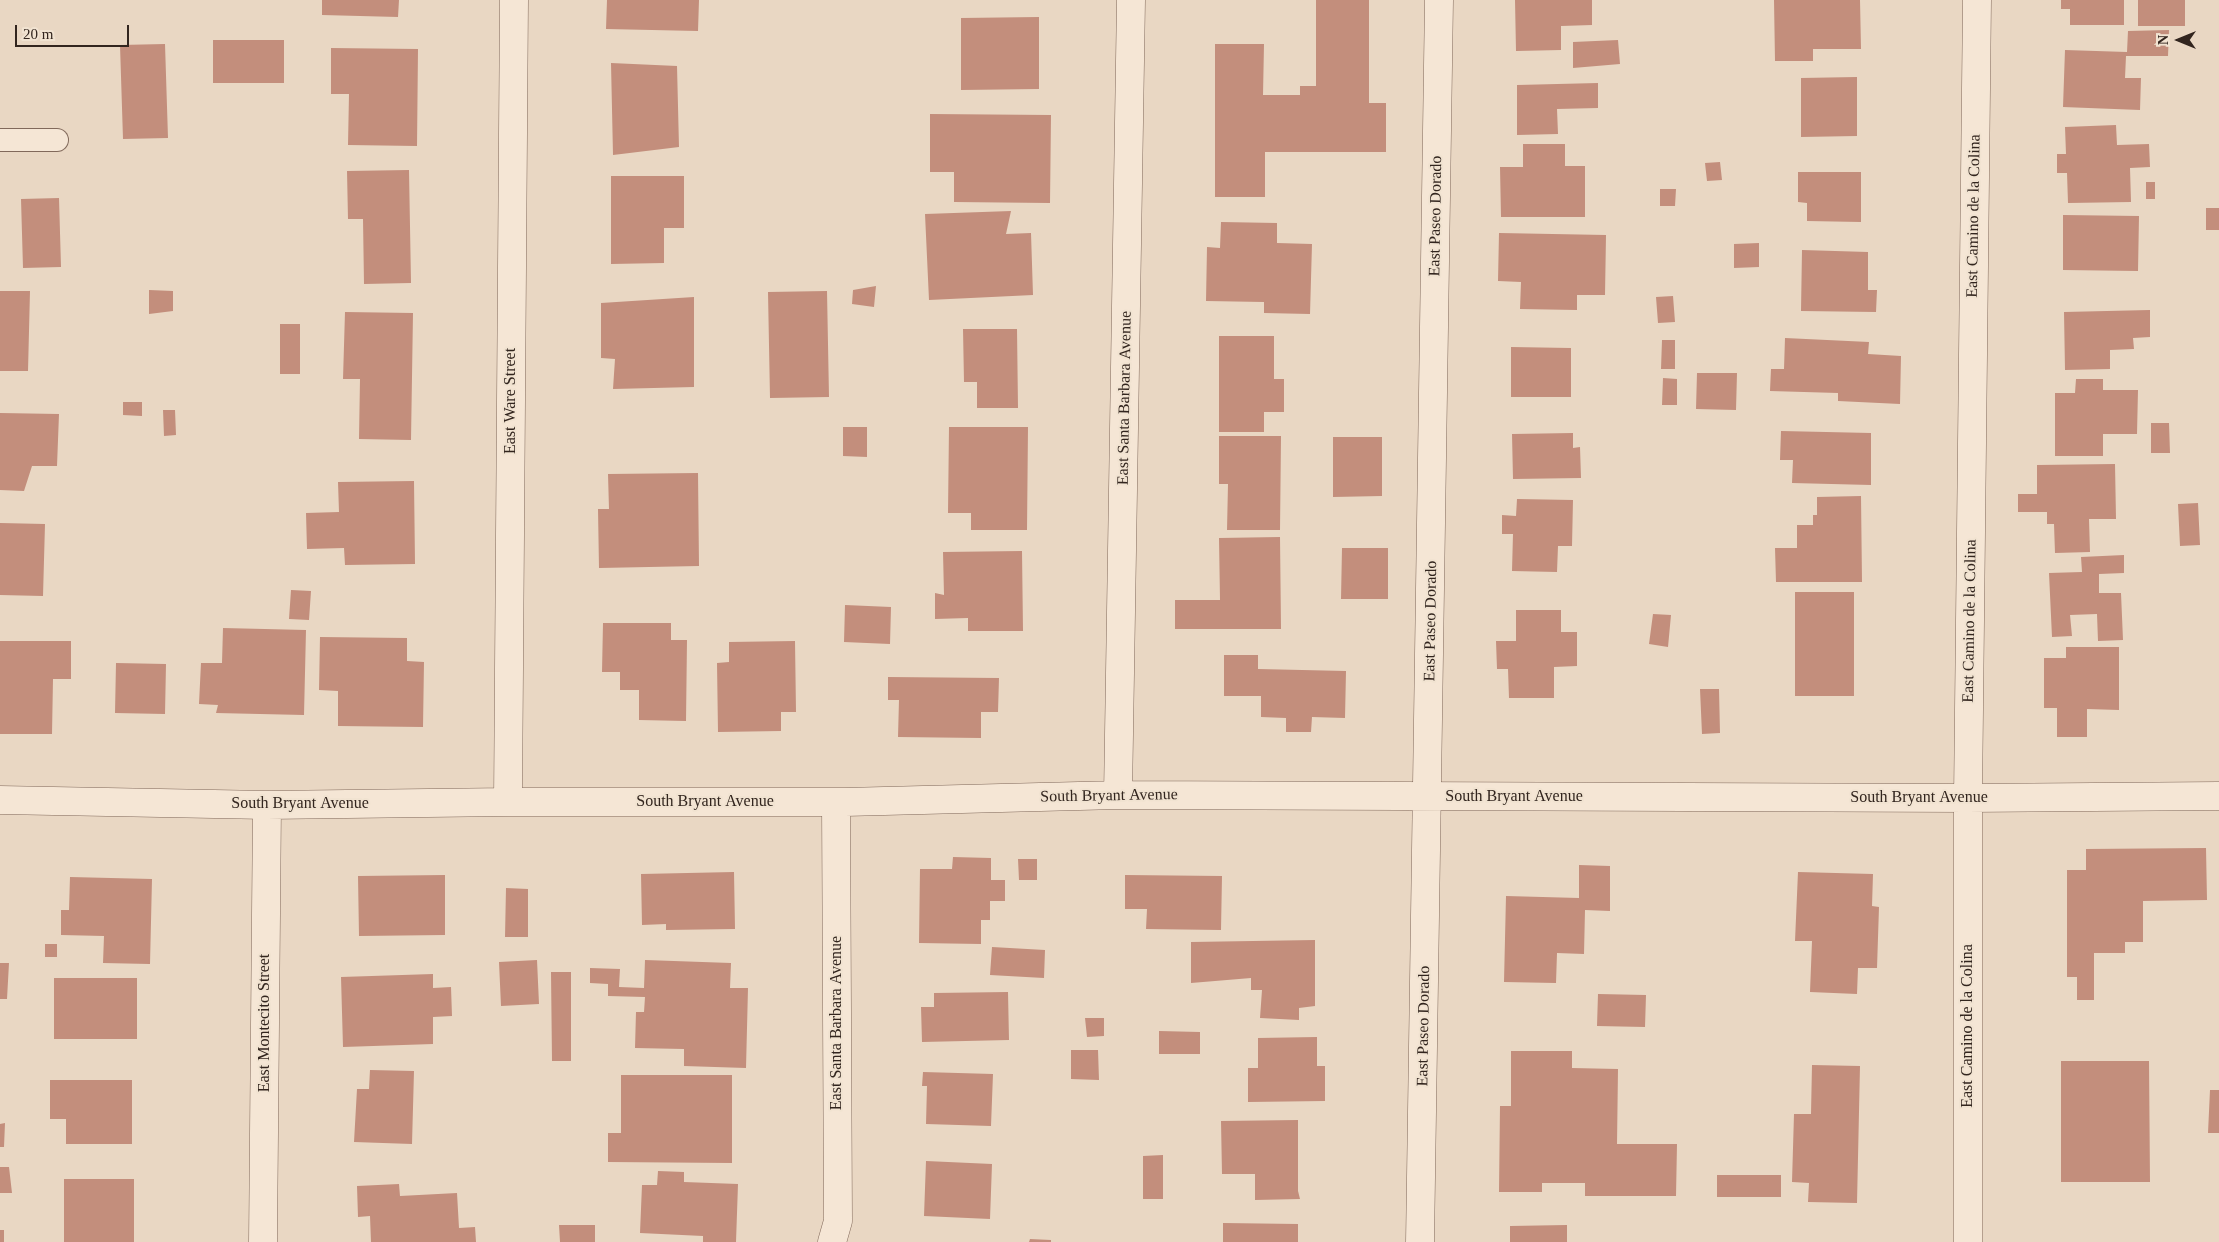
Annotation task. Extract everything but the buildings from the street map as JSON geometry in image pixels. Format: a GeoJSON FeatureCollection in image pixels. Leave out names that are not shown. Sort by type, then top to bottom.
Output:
{"type":"FeatureCollection","features":[{"type":"Feature","properties":{"kind":"street","name":"East Ware Street"},"geometry":{"type":"LineString","coordinates":[[508,802],[514,0]]}},
{"type":"Feature","properties":{"kind":"street","name":"East Santa Barbara Avenue"},"geometry":{"type":"LineString","coordinates":[[1118,795],[1131,0]]}},
{"type":"Feature","properties":{"kind":"street","name":"East Paseo Dorado"},"geometry":{"type":"LineString","coordinates":[[1420,1242],[1439,0]]}},
{"type":"Feature","properties":{"kind":"street","name":"East Camino de la Colina"},"geometry":{"type":"LineString","coordinates":[[1968,1242],[1968,798],[1977,0]]}},
{"type":"Feature","properties":{"kind":"street","name":"South Bryant Avenue"},"geometry":{"type":"LineString","coordinates":[[0,800],[266,805],[508,802],[836,802],[1118,795],[1968,798],[2219,796]]}},
{"type":"Feature","properties":{"kind":"street","name":"East Santa Barbara Avenue"},"geometry":{"type":"LineString","coordinates":[[832,1242],[838,1221],[836,802]]}},
{"type":"Feature","properties":{"kind":"street","name":"East Montecito Street"},"geometry":{"type":"LineString","coordinates":[[263,1242],[266,805]]}},
{"type":"Feature","properties":{"kind":"lane"},"geometry":{"type":"LineString","coordinates":[[0,140],[57,140]]}}]}
